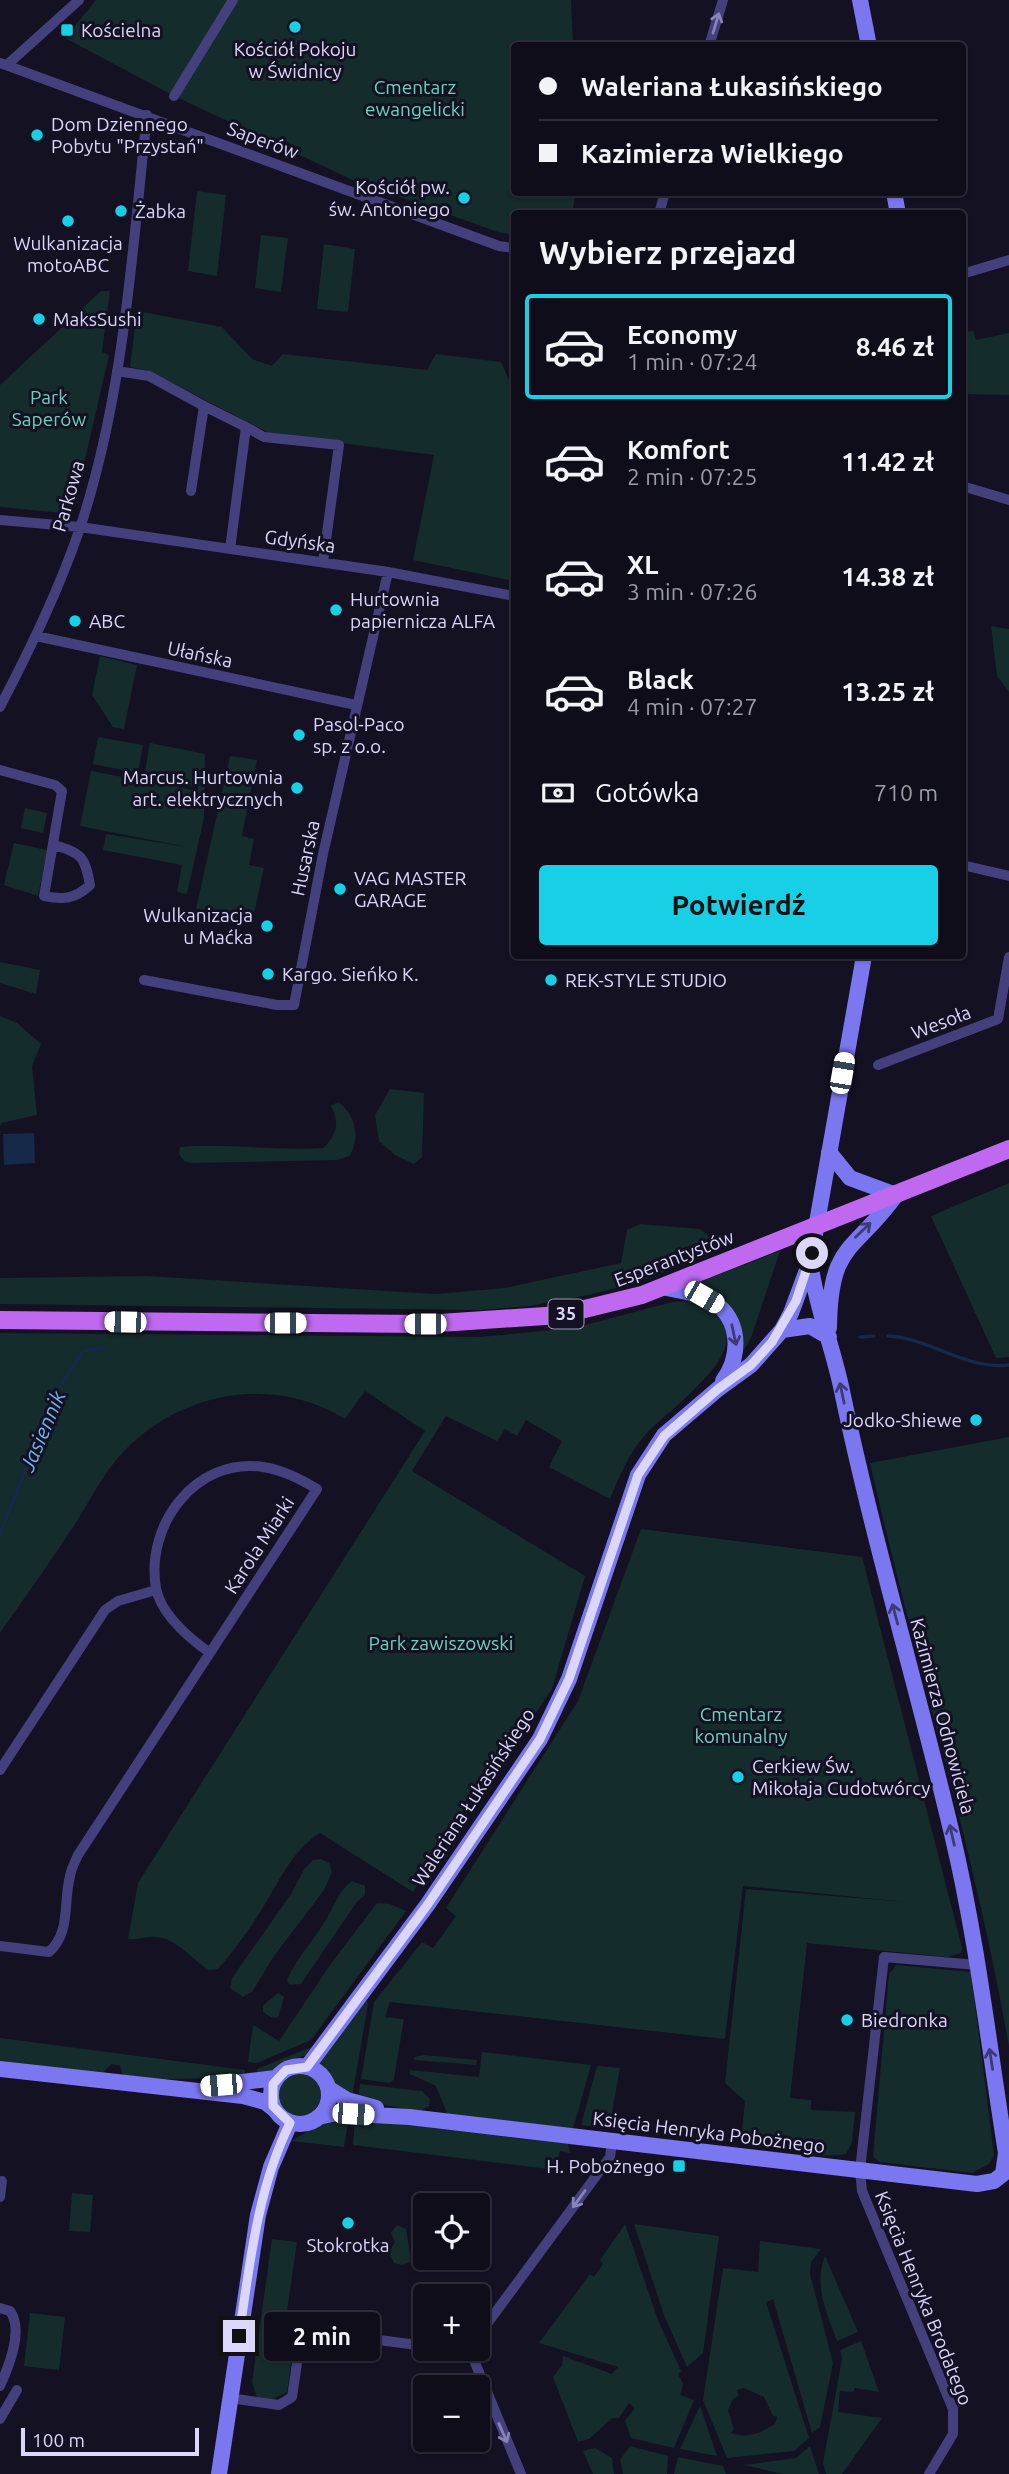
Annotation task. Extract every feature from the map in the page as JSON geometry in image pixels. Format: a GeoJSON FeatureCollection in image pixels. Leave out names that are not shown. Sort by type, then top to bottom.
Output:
{"type":"FeatureCollection","features":[{"type":"Feature","properties":{"kind":"main road","name":"Esperantystów"},"geometry":{"type":"LineString","coordinates":[[0,1320],[465,1323],[560,1315],[621,1301],[664,1287],[1009,1149]]}},
{"type":"Feature","properties":{"kind":"street"},"geometry":{"type":"LineString","coordinates":[[4,63],[79,0]]}},
{"type":"Feature","properties":{"kind":"street"},"geometry":{"type":"LineString","coordinates":[[174,96],[233,0]]}},
{"type":"Feature","properties":{"kind":"street"},"geometry":{"type":"LineString","coordinates":[[710,42],[723,0]]}},
{"type":"Feature","properties":{"kind":"street"},"geometry":{"type":"LineString","coordinates":[[860,0],[868,42]]}},
{"type":"Feature","properties":{"kind":"street","name":"Saperów"},"geometry":{"type":"LineString","coordinates":[[4,63],[499,246],[511,248]]}},
{"type":"Feature","properties":{"kind":"street","name":"Parkowa"},"geometry":{"type":"LineString","coordinates":[[0,707],[36,636],[80,527],[117,371],[129,299],[147,115]]}},
{"type":"Feature","properties":{"kind":"street"},"geometry":{"type":"LineString","coordinates":[[966,273],[1009,260]]}},
{"type":"Feature","properties":{"kind":"street"},"geometry":{"type":"LineString","coordinates":[[117,371],[149,376],[264,437],[338,445],[323,562]]}},
{"type":"Feature","properties":{"kind":"street"},"geometry":{"type":"LineString","coordinates":[[191,491],[204,406]]}},
{"type":"Feature","properties":{"kind":"street"},"geometry":{"type":"LineString","coordinates":[[230,549],[246,427]]}},
{"type":"Feature","properties":{"kind":"street"},"geometry":{"type":"LineString","coordinates":[[966,487],[1009,500]]}},
{"type":"Feature","properties":{"kind":"street","name":"Gdyńska"},"geometry":{"type":"LineString","coordinates":[[0,520],[80,527],[323,562],[511,595]]}},
{"type":"Feature","properties":{"kind":"street","name":"Husarska"},"geometry":{"type":"LineString","coordinates":[[144,980],[277,1005],[294,1005],[356,705],[388,572]]}},
{"type":"Feature","properties":{"kind":"street","name":"Ułańska"},"geometry":{"type":"LineString","coordinates":[[36,636],[356,705]]}},
{"type":"Feature","properties":{"kind":"street"},"geometry":{"type":"LineString","coordinates":[[0,770],[55,785],[62,791],[44,895],[64,900],[80,895],[90,885],[87,864],[77,851],[54,845]]}},
{"type":"Feature","properties":{"kind":"street"},"geometry":{"type":"LineString","coordinates":[[966,866],[1009,876]]}},
{"type":"Feature","properties":{"kind":"street","name":"Wesoła"},"geometry":{"type":"LineString","coordinates":[[878,1065],[998,1019],[1009,957]]}},
{"type":"Feature","properties":{"kind":"street","name":"Waleriana Łukasińskiego"},"geometry":{"type":"LineString","coordinates":[[307,2067],[428,1904],[540,1739],[569,1679],[638,1475],[664,1436],[718,1389],[751,1365],[782,1330],[810,1262],[863,959]]}},
{"type":"Feature","properties":{"kind":"street"},"geometry":{"type":"LineString","coordinates":[[829,1152],[850,1178],[896,1195],[883,1212],[847,1247],[837,1265],[829,1299],[829,1337]]}},
{"type":"Feature","properties":{"kind":"street","name":"Kazimierza Odnowiciela"},"geometry":{"type":"LineString","coordinates":[[810,1262],[818,1307],[829,1337],[871,1522],[952,1836],[977,1965],[1006,2153],[1006,2179]]}},
{"type":"Feature","properties":{"kind":"street","name":"Waleriana Łukasińskiego"},"geometry":{"type":"LineString","coordinates":[[664,1287],[704,1297],[726,1313],[733,1325],[735,1357],[718,1389]]}},
{"type":"Feature","properties":{"kind":"street"},"geometry":{"type":"LineString","coordinates":[[782,1330],[810,1326],[829,1337]]}},
{"type":"Feature","properties":{"kind":"street","name":"Karola Miarki"},"geometry":{"type":"LineString","coordinates":[[0,1946],[49,1952],[59,1943],[65,1924],[70,1875],[78,1855],[210,1653],[317,1489],[297,1477],[260,1466],[224,1471],[186,1491],[166,1521],[155,1560],[156,1590],[174,1622],[210,1653]]}},
{"type":"Feature","properties":{"kind":"street"},"geometry":{"type":"LineString","coordinates":[[0,1770],[105,1610],[118,1601],[156,1590]]}},
{"type":"Feature","properties":{"kind":"street","name":"Księcia Henryka Brodatego"},"geometry":{"type":"LineString","coordinates":[[929,2474],[953,2434],[953,2409],[862,2191],[860,2171],[884,1956],[977,1965]]}},
{"type":"Feature","properties":{"kind":"street"},"geometry":{"type":"LineString","coordinates":[[0,2069],[250,2097],[274,2109],[290,2123],[306,2123],[318,2117],[326,2106],[328,2088],[321,2076],[307,2067],[292,2067],[276,2078],[187,2088]]}},
{"type":"Feature","properties":{"kind":"street"},"geometry":{"type":"LineString","coordinates":[[274,2109],[271,2095],[276,2078]]}},
{"type":"Feature","properties":{"kind":"street","name":"Księcia Henryka Pobożnego"},"geometry":{"type":"LineString","coordinates":[[328,2088],[347,2100],[409,2117]]}},
{"type":"Feature","properties":{"kind":"street","name":"Księcia Henryka Pobożnego"},"geometry":{"type":"LineString","coordinates":[[318,2117],[337,2113],[409,2117],[977,2184],[1006,2179]]}},
{"type":"Feature","properties":{"kind":"street"},"geometry":{"type":"LineString","coordinates":[[219,2474],[258,2215],[271,2166],[290,2123]]}},
{"type":"Feature","properties":{"kind":"street"},"geometry":{"type":"LineString","coordinates":[[490,2320],[610,2157],[612,2141]]}},
{"type":"Feature","properties":{"kind":"street"},"geometry":{"type":"LineString","coordinates":[[0,2197],[2,2181]]}},
{"type":"Feature","properties":{"kind":"street"},"geometry":{"type":"LineString","coordinates":[[0,2308],[10,2311],[15,2327],[12,2351],[0,2386]]}},
{"type":"Feature","properties":{"kind":"street"},"geometry":{"type":"LineString","coordinates":[[229,2398],[279,2405],[286,2403],[292,2397],[302,2330],[413,2344]]}},
{"type":"Feature","properties":{"kind":"street"},"geometry":{"type":"LineString","coordinates":[[473,2361],[521,2474]]}},
{"type":"Feature","properties":{"kind":"street"},"geometry":{"type":"LineString","coordinates":[[0,2419],[17,2390]]}},
{"type":"Feature","properties":{"kind":"green space","name":"Cmentarz ewangelicki"},"geometry":{"type":"Polygon","coordinates":[[[96,0],[571,0],[573,42],[511,42],[511,196],[575,196],[573,210],[511,210],[511,234],[498,232],[357,182],[174,96],[65,38],[96,0]]]}},
{"type":"Feature","properties":{"kind":"green space"},"geometry":{"type":"Polygon","coordinates":[[[197,191],[226,195],[217,276],[188,271],[197,191]]]}},
{"type":"Feature","properties":{"kind":"green space"},"geometry":{"type":"Polygon","coordinates":[[[261,235],[288,238],[281,292],[255,288],[261,235]]]}},
{"type":"Feature","properties":{"kind":"green space"},"geometry":{"type":"Polygon","coordinates":[[[324,244],[355,249],[348,312],[317,309],[324,244]]]}},
{"type":"Feature","properties":{"kind":"green space","name":"Park Saperów"},"geometry":{"type":"Polygon","coordinates":[[[101,291],[110,291],[102,352],[109,355],[75,503],[63,513],[0,507],[0,385],[101,291]]]}},
{"type":"Feature","properties":{"kind":"green space"},"geometry":{"type":"Polygon","coordinates":[[[137,311],[222,327],[252,359],[272,366],[283,354],[427,370],[436,354],[501,362],[511,385],[511,580],[413,560],[434,455],[271,434],[149,371],[130,367],[137,311]]]}},
{"type":"Feature","properties":{"kind":"green space"},"geometry":{"type":"Polygon","coordinates":[[[973,331],[976,340],[1009,333],[1009,395],[966,394],[966,332],[973,331]]]}},
{"type":"Feature","properties":{"kind":"green space"},"geometry":{"type":"Polygon","coordinates":[[[991,626],[1009,629],[1009,692],[997,676],[991,626]]]}},
{"type":"Feature","properties":{"kind":"green space"},"geometry":{"type":"Polygon","coordinates":[[[100,656],[137,665],[124,729],[113,727],[92,695],[100,656]]]}},
{"type":"Feature","properties":{"kind":"green space"},"geometry":{"type":"Polygon","coordinates":[[[98,737],[143,745],[138,773],[93,764],[98,737]]]}},
{"type":"Feature","properties":{"kind":"green space"},"geometry":{"type":"Polygon","coordinates":[[[150,743],[205,754],[204,818],[187,894],[177,892],[182,865],[103,850],[106,834],[187,847],[80,826],[91,771],[198,791],[198,787],[144,777],[150,743]]]}},
{"type":"Feature","properties":{"kind":"green space"},"geometry":{"type":"Polygon","coordinates":[[[230,756],[257,760],[242,836],[254,839],[249,865],[264,868],[252,923],[196,909],[230,756]]]}},
{"type":"Feature","properties":{"kind":"green space"},"geometry":{"type":"Polygon","coordinates":[[[25,808],[47,813],[43,833],[21,828],[25,808]]]}},
{"type":"Feature","properties":{"kind":"green space"},"geometry":{"type":"Polygon","coordinates":[[[14,843],[47,850],[38,896],[4,885],[14,843]]]}},
{"type":"Feature","properties":{"kind":"green space"},"geometry":{"type":"Polygon","coordinates":[[[0,962],[40,970],[36,994],[0,983],[0,962]]]}},
{"type":"Feature","properties":{"kind":"green space"},"geometry":{"type":"Polygon","coordinates":[[[0,1016],[17,1023],[41,1044],[32,1066],[37,1115],[2,1123],[0,1126],[0,1016]]]}},
{"type":"Feature","properties":{"kind":"green space"},"geometry":{"type":"Polygon","coordinates":[[[390,1089],[424,1093],[422,1157],[414,1164],[395,1155],[379,1141],[375,1115],[390,1089]]]}},
{"type":"Feature","properties":{"kind":"green space"},"geometry":{"type":"Polygon","coordinates":[[[338,1102],[349,1113],[354,1127],[355,1141],[350,1156],[337,1160],[191,1163],[184,1161],[179,1154],[180,1147],[198,1146],[324,1148],[336,1128],[336,1118],[331,1106],[338,1102]]]}},
{"type":"Feature","properties":{"kind":"green space"},"geometry":{"type":"Polygon","coordinates":[[[1009,1183],[1009,1357],[996,1358],[931,1216],[1009,1183]]]}},
{"type":"Feature","properties":{"kind":"green space"},"geometry":{"type":"Polygon","coordinates":[[[640,1224],[700,1229],[714,1240],[682,1248],[690,1262],[636,1283],[529,1306],[480,1310],[0,1304],[0,1278],[147,1276],[435,1294],[505,1288],[621,1263],[627,1230],[640,1224]]]}},
{"type":"Feature","properties":{"kind":"green space"},"geometry":{"type":"Polygon","coordinates":[[[780,1251],[751,1338],[742,1353],[742,1338],[689,1286],[780,1251]]]}},
{"type":"Feature","properties":{"kind":"green space","name":"Park zawiszowski"},"geometry":{"type":"Polygon","coordinates":[[[690,1301],[716,1315],[726,1331],[724,1349],[714,1368],[697,1387],[640,1441],[625,1465],[610,1499],[549,1467],[562,1441],[526,1420],[517,1436],[505,1429],[497,1441],[446,1416],[412,1471],[585,1576],[552,1689],[413,1892],[320,1833],[304,1846],[291,1862],[252,1925],[218,1969],[209,1970],[171,1941],[153,1937],[128,1939],[138,1883],[425,1431],[365,1391],[345,1419],[318,1405],[289,1397],[260,1394],[202,1402],[175,1414],[149,1429],[118,1457],[57,1552],[0,1633],[0,1333],[480,1337],[574,1328],[672,1302],[690,1301]]]}},
{"type":"Feature","properties":{"kind":"green space"},"geometry":{"type":"Polygon","coordinates":[[[1009,1437],[1009,2047],[962,1827],[870,1463],[1009,1437]]]}},
{"type":"Feature","properties":{"kind":"green space","name":"Cmentarz komunalny"},"geometry":{"type":"Polygon","coordinates":[[[641,1529],[862,1557],[962,1948],[961,1953],[947,1957],[807,1943],[790,2098],[811,2100],[811,2110],[855,2112],[852,2142],[846,2154],[806,2154],[741,2140],[745,2101],[725,2083],[746,1889],[906,1902],[743,1886],[725,2039],[390,2002],[385,2017],[404,2019],[394,2079],[390,2083],[361,2079],[374,2002],[422,1942],[433,1948],[456,1916],[446,1908],[578,1701],[641,1529]]]}},
{"type":"Feature","properties":{"kind":"green space"},"geometry":{"type":"Polygon","coordinates":[[[321,1859],[329,1863],[332,1872],[324,1890],[274,1956],[252,1992],[243,1997],[230,1988],[232,1978],[291,1894],[305,1868],[313,1860],[321,1859]]]}},
{"type":"Feature","properties":{"kind":"green space"},"geometry":{"type":"Polygon","coordinates":[[[352,1881],[365,1886],[365,1895],[356,1903],[301,1984],[289,1985],[287,1980],[295,1965],[324,1923],[339,1895],[352,1881]]]}},
{"type":"Feature","properties":{"kind":"green space"},"geometry":{"type":"Polygon","coordinates":[[[377,1903],[390,1904],[406,1911],[311,2040],[257,2063],[248,2062],[253,2025],[279,2041],[330,1965],[377,1903]]]}},
{"type":"Feature","properties":{"kind":"green space"},"geometry":{"type":"Polygon","coordinates":[[[896,1965],[971,1972],[994,2155],[989,2164],[972,2173],[879,2162],[873,2156],[889,1974],[896,1965]]]}},
{"type":"Feature","properties":{"kind":"green space"},"geometry":{"type":"Polygon","coordinates":[[[353,1991],[357,1992],[310,2054],[284,2062],[268,2074],[256,2077],[257,2069],[314,2046],[353,1991]]]}},
{"type":"Feature","properties":{"kind":"green space"},"geometry":{"type":"Polygon","coordinates":[[[278,1993],[284,1997],[278,2017],[272,2018],[263,2012],[263,2005],[278,1993]]]}},
{"type":"Feature","properties":{"kind":"green space"},"geometry":{"type":"Polygon","coordinates":[[[367,2000],[368,2004],[352,2098],[318,2062],[367,2000]]]}},
{"type":"Feature","properties":{"kind":"green space"},"geometry":{"type":"Polygon","coordinates":[[[0,2038],[245,2070],[244,2078],[157,2079],[123,2075],[120,2066],[112,2064],[102,2073],[0,2061],[0,2038]]]}},
{"type":"Feature","properties":{"kind":"green space"},"geometry":{"type":"Polygon","coordinates":[[[482,2052],[591,2065],[573,2129],[452,2116],[447,2113],[436,2086],[410,2074],[410,2070],[479,2077],[482,2052]]]}},
{"type":"Feature","properties":{"kind":"green space"},"geometry":{"type":"Polygon","coordinates":[[[424,2055],[477,2060],[476,2065],[414,2060],[414,2057],[424,2055]]]}},
{"type":"Feature","properties":{"kind":"green space"},"geometry":{"type":"Polygon","coordinates":[[[597,2066],[620,2068],[609,2129],[581,2125],[597,2066]]]}},
{"type":"Feature","properties":{"kind":"green space"},"geometry":{"type":"Polygon","coordinates":[[[300,2074],[315,2080],[321,2095],[315,2110],[300,2116],[285,2110],[279,2095],[285,2080],[300,2074]]]}},
{"type":"Feature","properties":{"kind":"green space"},"geometry":{"type":"Polygon","coordinates":[[[360,2084],[422,2091],[430,2099],[429,2106],[418,2112],[358,2099],[360,2084]]]}},
{"type":"Feature","properties":{"kind":"green space"},"geometry":{"type":"Polygon","coordinates":[[[349,2118],[344,2147],[291,2141],[327,2120],[349,2118]]]}},
{"type":"Feature","properties":{"kind":"green space"},"geometry":{"type":"Polygon","coordinates":[[[355,2119],[568,2144],[570,2153],[560,2151],[556,2170],[353,2145],[355,2119]]]}},
{"type":"Feature","properties":{"kind":"green space"},"geometry":{"type":"Polygon","coordinates":[[[72,2193],[93,2195],[90,2232],[69,2231],[72,2193]]]}},
{"type":"Feature","properties":{"kind":"green space"},"geometry":{"type":"Polygon","coordinates":[[[625,2224],[658,2320],[681,2371],[678,2374],[683,2384],[680,2395],[694,2400],[674,2448],[631,2438],[625,2421],[635,2408],[629,2403],[619,2418],[612,2418],[589,2439],[578,2442],[553,2377],[562,2365],[563,2356],[612,2374],[618,2367],[539,2343],[590,2274],[594,2277],[603,2264],[600,2260],[625,2224]]]}},
{"type":"Feature","properties":{"kind":"green space"},"geometry":{"type":"Polygon","coordinates":[[[634,2224],[719,2236],[703,2353],[687,2367],[664,2315],[634,2224]]]}},
{"type":"Feature","properties":{"kind":"green space"},"geometry":{"type":"Polygon","coordinates":[[[397,2225],[406,2229],[411,2261],[402,2265],[394,2263],[389,2252],[395,2242],[391,2233],[397,2225]]]}},
{"type":"Feature","properties":{"kind":"green space"},"geometry":{"type":"Polygon","coordinates":[[[272,2239],[297,2242],[282,2346],[293,2348],[287,2392],[273,2399],[257,2397],[252,2382],[272,2239]]]}},
{"type":"Feature","properties":{"kind":"green space"},"geometry":{"type":"Polygon","coordinates":[[[760,2241],[821,2249],[811,2262],[810,2274],[833,2363],[820,2427],[812,2433],[773,2299],[766,2302],[809,2438],[794,2451],[727,2458],[703,2400],[723,2268],[758,2272],[760,2241]],[[744,2388],[737,2390],[739,2395],[733,2399],[728,2410],[734,2429],[731,2433],[753,2434],[775,2424],[777,2417],[773,2416],[764,2397],[744,2388]]]}},
{"type":"Feature","properties":{"kind":"green space"},"geometry":{"type":"Polygon","coordinates":[[[825,2256],[858,2332],[837,2341],[821,2288],[820,2278],[825,2256]]]}},
{"type":"Feature","properties":{"kind":"green space"},"geometry":{"type":"Polygon","coordinates":[[[312,2310],[363,2318],[362,2325],[311,2318],[312,2310]]]}},
{"type":"Feature","properties":{"kind":"green space"},"geometry":{"type":"Polygon","coordinates":[[[30,2313],[65,2317],[59,2370],[24,2366],[30,2313]]]}},
{"type":"Feature","properties":{"kind":"green space"},"geometry":{"type":"Polygon","coordinates":[[[861,2341],[879,2392],[855,2388],[853,2392],[840,2391],[838,2412],[882,2418],[842,2474],[826,2474],[823,2463],[842,2359],[840,2350],[861,2341]]]}},
{"type":"Feature","properties":{"kind":"green space"},"geometry":{"type":"Polygon","coordinates":[[[700,2406],[717,2456],[680,2449],[700,2406]]]}},
{"type":"Feature","properties":{"kind":"green space"},"geometry":{"type":"Polygon","coordinates":[[[630,2446],[668,2456],[667,2474],[623,2474],[620,2460],[630,2446]]]}},
{"type":"Feature","properties":{"kind":"green space"},"geometry":{"type":"Polygon","coordinates":[[[810,2446],[819,2474],[783,2474],[744,2465],[796,2458],[810,2446]]]}},
{"type":"Feature","properties":{"kind":"green space"},"geometry":{"type":"Polygon","coordinates":[[[595,2448],[612,2458],[614,2474],[593,2474],[583,2451],[595,2448]]]}},
{"type":"Feature","properties":{"kind":"green space"},"geometry":{"type":"Polygon","coordinates":[[[678,2457],[723,2466],[726,2474],[674,2474],[678,2457]]]}},
{"type":"Feature","properties":{"kind":"water"},"geometry":{"type":"Polygon","coordinates":[[[34,1133],[35,1163],[4,1165],[3,1134],[34,1133]]]}},
{"type":"Feature","properties":{"kind":"waterway","name":"Jasiennik"},"geometry":{"type":"LineString","coordinates":[[860,1337],[874,1336]]}},
{"type":"Feature","properties":{"kind":"waterway","name":"Jasiennik"},"geometry":{"type":"LineString","coordinates":[[888,1336],[919,1342],[978,1363],[1009,1365]]}},
{"type":"Feature","properties":{"kind":"waterway","name":"Jasiennik"},"geometry":{"type":"LineString","coordinates":[[0,1534],[58,1390],[83,1351],[104,1348]]}},
{"type":"Feature","properties":{"kind":"place","name":"Kościół Pokoju w Świdnicy"},"geometry":{"type":"Point","coordinates":[295,27]}},
{"type":"Feature","properties":{"kind":"place","name":"Kościelna"},"geometry":{"type":"Point","coordinates":[67,30]}},
{"type":"Feature","properties":{"kind":"place","name":"Dom Dziennego Pobytu \"Przystań\""},"geometry":{"type":"Point","coordinates":[37,135]}},
{"type":"Feature","properties":{"kind":"place","name":"Kościół pw. św. Antoniego"},"geometry":{"type":"Point","coordinates":[464,198]}},
{"type":"Feature","properties":{"kind":"place","name":"Żabka"},"geometry":{"type":"Point","coordinates":[121,211]}},
{"type":"Feature","properties":{"kind":"place","name":"Wulkanizacja motoABC"},"geometry":{"type":"Point","coordinates":[68,221]}},
{"type":"Feature","properties":{"kind":"place","name":"MaksSushi"},"geometry":{"type":"Point","coordinates":[39,319]}},
{"type":"Feature","properties":{"kind":"place","name":"Hurtownia papiernicza ALFA"},"geometry":{"type":"Point","coordinates":[336,610]}},
{"type":"Feature","properties":{"kind":"place","name":"ABC"},"geometry":{"type":"Point","coordinates":[75,621]}},
{"type":"Feature","properties":{"kind":"place","name":"Pasol-Paco sp. z o.o."},"geometry":{"type":"Point","coordinates":[299,735]}},
{"type":"Feature","properties":{"kind":"place","name":"Marcus. Hurtownia art. elektrycznych"},"geometry":{"type":"Point","coordinates":[297,788]}},
{"type":"Feature","properties":{"kind":"place","name":"VAG MASTER GARAGE"},"geometry":{"type":"Point","coordinates":[340,889]}},
{"type":"Feature","properties":{"kind":"place","name":"Wulkanizacja u Maćka"},"geometry":{"type":"Point","coordinates":[267,926]}},
{"type":"Feature","properties":{"kind":"place","name":"Kargo. Sieńko K."},"geometry":{"type":"Point","coordinates":[268,974]}},
{"type":"Feature","properties":{"kind":"place","name":"REK-STYLE STUDIO"},"geometry":{"type":"Point","coordinates":[551,980]}},
{"type":"Feature","properties":{"kind":"place","name":"Jodko-Shiewe"},"geometry":{"type":"Point","coordinates":[976,1420]}},
{"type":"Feature","properties":{"kind":"place","name":"Cerkiew Św. Mikołaja Cudotwórcy"},"geometry":{"type":"Point","coordinates":[738,1777]}},
{"type":"Feature","properties":{"kind":"place","name":"Biedronka"},"geometry":{"type":"Point","coordinates":[847,2020]}},
{"type":"Feature","properties":{"kind":"place","name":"H. Pobożnego"},"geometry":{"type":"Point","coordinates":[679,2166]}},
{"type":"Feature","properties":{"kind":"place","name":"Stokrotka"},"geometry":{"type":"Point","coordinates":[348,2223]}},
{"type":"Feature","properties":{"kind":"route"},"geometry":{"type":"LineString","coordinates":[[239,2336],[264,2188],[290,2123],[278,2115],[273,2106],[271,2090],[276,2078],[292,2067],[307,2067],[428,1904],[540,1739],[569,1679],[638,1475],[664,1436],[718,1389],[751,1365],[782,1330],[796,1301],[812,1253]]}}]}
